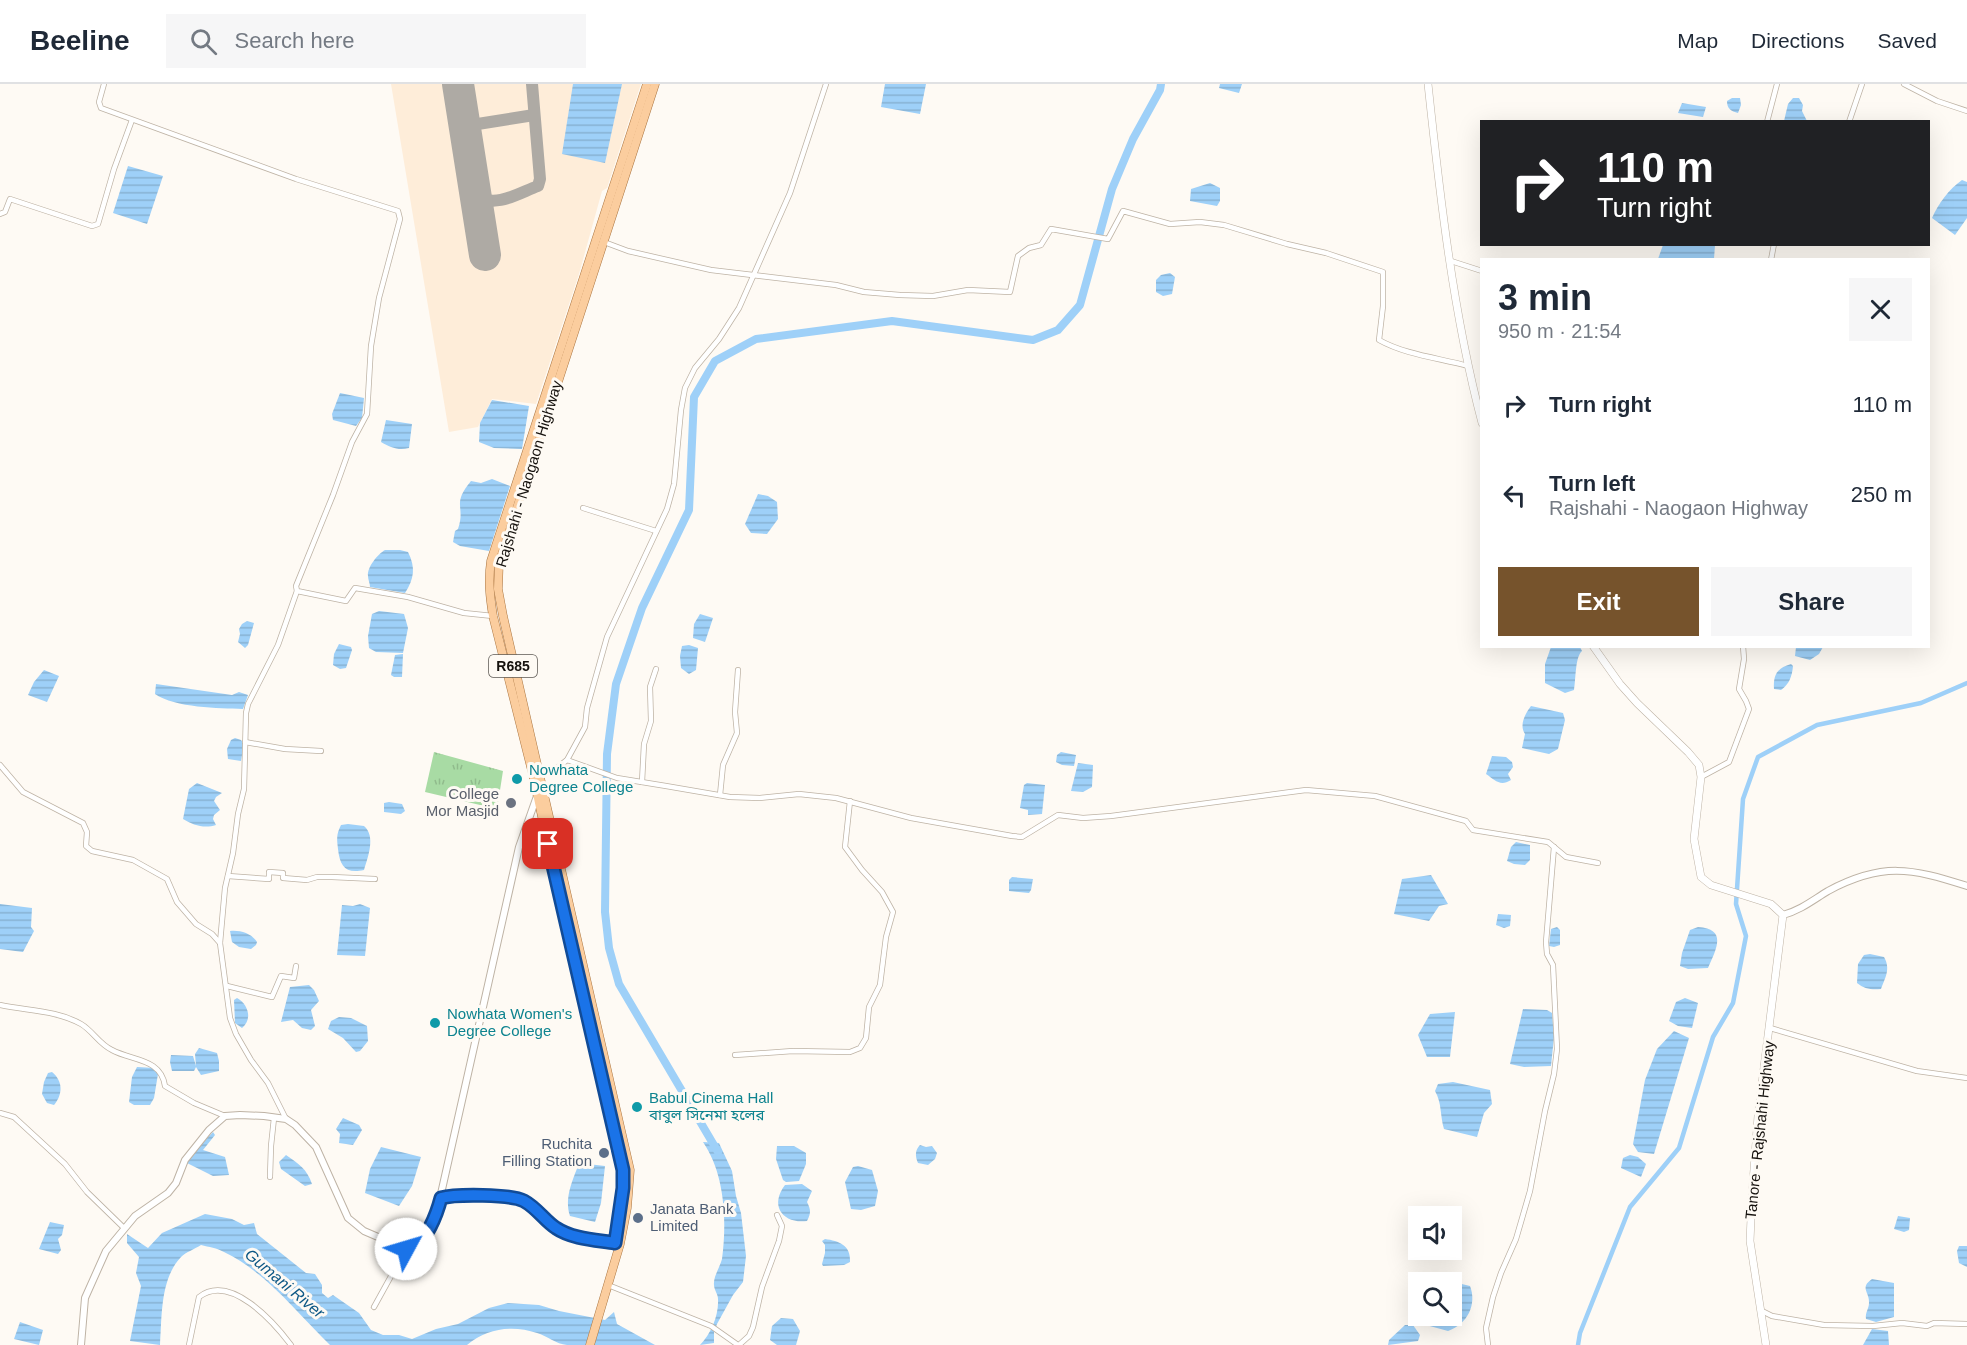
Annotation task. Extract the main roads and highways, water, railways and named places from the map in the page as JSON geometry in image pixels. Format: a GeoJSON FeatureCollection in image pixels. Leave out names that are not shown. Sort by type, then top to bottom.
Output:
{"type":"FeatureCollection","features":[{"type":"Feature","properties":{"kind":"main road","name":"Rajshahi - Naogaon Highway"},"geometry":{"type":"LineString","coordinates":[[590,1345],[627,1208],[630,1170],[551,843],[537,796],[511,674],[498,589],[500,563],[647,84]]}},
{"type":"Feature","properties":{"kind":"main road","name":"Rajshahi - Naogaon Highway"},"geometry":{"type":"LineString","coordinates":[[551,843],[539,774],[494,616],[489,590],[491,561],[595,256],[604,242],[654,84]]}},
{"type":"Feature","properties":{"kind":"main road"},"geometry":{"type":"LineString","coordinates":[[1428,84],[1451,261],[1468,366],[1480,415]]}},
{"type":"Feature","properties":{"kind":"main road","name":"Tanore - Rajshahi Highway"},"geometry":{"type":"LineString","coordinates":[[1594,648],[1620,684],[1699,765],[1701,777],[1694,839],[1701,877],[1710,885],[1771,904],[1784,915],[1758,1116],[1750,1241],[1766,1345]]}},
{"type":"Feature","properties":{"kind":"water"},"geometry":{"type":"Polygon","coordinates":[[[573,84],[622,84],[605,163],[562,154],[573,84]]]}},
{"type":"Feature","properties":{"kind":"water"},"geometry":{"type":"Polygon","coordinates":[[[885,84],[926,84],[920,114],[881,107],[885,84]]]}},
{"type":"Feature","properties":{"kind":"water"},"geometry":{"type":"Polygon","coordinates":[[[1220,84],[1242,84],[1239,93],[1219,88],[1220,84]]]}},
{"type":"Feature","properties":{"kind":"water"},"geometry":{"type":"Polygon","coordinates":[[[1740,98],[1741,105],[1738,113],[1728,106],[1727,101],[1740,98]]]}},
{"type":"Feature","properties":{"kind":"water"},"geometry":{"type":"Polygon","coordinates":[[[1793,98],[1799,98],[1806,120],[1784,120],[1788,104],[1793,98]]]}},
{"type":"Feature","properties":{"kind":"water"},"geometry":{"type":"Polygon","coordinates":[[[1682,103],[1706,107],[1703,117],[1678,113],[1682,103]]]}},
{"type":"Feature","properties":{"kind":"water"},"geometry":{"type":"Polygon","coordinates":[[[128,166],[163,176],[147,224],[113,213],[128,166]]]}},
{"type":"Feature","properties":{"kind":"water"},"geometry":{"type":"Polygon","coordinates":[[[1962,180],[1967,182],[1967,218],[1955,235],[1932,218],[1944,197],[1962,180]]]}},
{"type":"Feature","properties":{"kind":"water"},"geometry":{"type":"Polygon","coordinates":[[[1210,183],[1220,188],[1220,201],[1217,206],[1190,201],[1191,189],[1210,183]]]}},
{"type":"Feature","properties":{"kind":"water"},"geometry":{"type":"Polygon","coordinates":[[[1663,246],[1715,246],[1714,258],[1658,258],[1663,246]]]}},
{"type":"Feature","properties":{"kind":"water"},"geometry":{"type":"Polygon","coordinates":[[[1170,273],[1175,277],[1172,294],[1163,296],[1156,292],[1156,280],[1161,275],[1170,273]]]}},
{"type":"Feature","properties":{"kind":"water"},"geometry":{"type":"Polygon","coordinates":[[[340,393],[364,398],[362,418],[356,426],[333,420],[332,414],[340,393]]]}},
{"type":"Feature","properties":{"kind":"water"},"geometry":{"type":"Polygon","coordinates":[[[492,400],[529,406],[522,449],[494,448],[479,442],[480,423],[492,400]]]}},
{"type":"Feature","properties":{"kind":"water"},"geometry":{"type":"Polygon","coordinates":[[[386,420],[412,424],[409,448],[398,449],[381,442],[386,420]]]}},
{"type":"Feature","properties":{"kind":"water"},"geometry":{"type":"Polygon","coordinates":[[[492,479],[510,486],[489,551],[460,546],[453,542],[460,521],[462,495],[471,481],[481,483],[492,479]]]}},
{"type":"Feature","properties":{"kind":"water"},"geometry":{"type":"Polygon","coordinates":[[[758,494],[768,496],[777,502],[778,519],[767,534],[751,533],[745,524],[758,494]]]}},
{"type":"Feature","properties":{"kind":"water"},"geometry":{"type":"Polygon","coordinates":[[[385,550],[408,552],[413,573],[405,593],[370,587],[369,569],[385,550]]]}},
{"type":"Feature","properties":{"kind":"water"},"geometry":{"type":"Polygon","coordinates":[[[379,611],[404,614],[408,628],[403,653],[376,652],[369,648],[368,636],[372,614],[379,611]]]}},
{"type":"Feature","properties":{"kind":"water"},"geometry":{"type":"Polygon","coordinates":[[[700,614],[713,618],[705,642],[693,638],[694,624],[700,614]]]}},
{"type":"Feature","properties":{"kind":"water"},"geometry":{"type":"Polygon","coordinates":[[[247,621],[254,623],[248,645],[245,648],[238,642],[239,629],[247,621]]]}},
{"type":"Feature","properties":{"kind":"water"},"geometry":{"type":"Polygon","coordinates":[[[339,644],[351,647],[352,650],[346,668],[340,669],[333,665],[334,654],[339,644]]]}},
{"type":"Feature","properties":{"kind":"water"},"geometry":{"type":"Polygon","coordinates":[[[689,645],[698,648],[696,670],[689,674],[681,668],[680,656],[682,646],[689,645]]]}},
{"type":"Feature","properties":{"kind":"water"},"geometry":{"type":"Polygon","coordinates":[[[1551,648],[1580,648],[1582,651],[1577,663],[1574,690],[1565,693],[1545,683],[1545,664],[1551,648]]]}},
{"type":"Feature","properties":{"kind":"water"},"geometry":{"type":"Polygon","coordinates":[[[1796,648],[1822,648],[1819,654],[1810,660],[1795,656],[1796,648]]]}},
{"type":"Feature","properties":{"kind":"water"},"geometry":{"type":"Polygon","coordinates":[[[403,654],[402,677],[394,677],[391,675],[395,655],[403,654]]]}},
{"type":"Feature","properties":{"kind":"water"},"geometry":{"type":"Polygon","coordinates":[[[1791,664],[1793,670],[1788,683],[1781,690],[1774,689],[1777,673],[1791,664]]]}},
{"type":"Feature","properties":{"kind":"water"},"geometry":{"type":"Polygon","coordinates":[[[44,670],[59,676],[47,702],[28,695],[34,682],[44,670]]]}},
{"type":"Feature","properties":{"kind":"water"},"geometry":{"type":"Polygon","coordinates":[[[156,684],[232,695],[239,692],[248,695],[243,709],[198,706],[164,699],[155,694],[156,684]]]}},
{"type":"Feature","properties":{"kind":"water"},"geometry":{"type":"Polygon","coordinates":[[[1531,706],[1563,713],[1565,720],[1558,749],[1549,754],[1522,748],[1525,734],[1523,723],[1531,706]]]}},
{"type":"Feature","properties":{"kind":"water"},"geometry":{"type":"Polygon","coordinates":[[[235,738],[244,744],[241,761],[228,759],[227,749],[231,740],[235,738]]]}},
{"type":"Feature","properties":{"kind":"water"},"geometry":{"type":"Polygon","coordinates":[[[1061,752],[1076,755],[1074,766],[1056,762],[1057,755],[1061,752]]]}},
{"type":"Feature","properties":{"kind":"water"},"geometry":{"type":"Polygon","coordinates":[[[1492,756],[1506,757],[1512,762],[1513,767],[1508,774],[1511,780],[1501,783],[1486,774],[1492,756]]]}},
{"type":"Feature","properties":{"kind":"water"},"geometry":{"type":"Polygon","coordinates":[[[1078,763],[1093,765],[1092,787],[1083,792],[1071,791],[1078,763]]]}},
{"type":"Feature","properties":{"kind":"water"},"geometry":{"type":"Polygon","coordinates":[[[197,783],[222,793],[214,801],[220,810],[214,815],[216,825],[199,826],[183,819],[189,789],[197,783]]]}},
{"type":"Feature","properties":{"kind":"water"},"geometry":{"type":"Polygon","coordinates":[[[1027,783],[1045,785],[1042,814],[1028,815],[1028,810],[1020,808],[1024,785],[1027,783]]]}},
{"type":"Feature","properties":{"kind":"water"},"geometry":{"type":"Polygon","coordinates":[[[384,803],[402,804],[405,811],[401,814],[384,812],[384,803]]]}},
{"type":"Feature","properties":{"kind":"water"},"geometry":{"type":"Polygon","coordinates":[[[341,825],[364,826],[370,835],[370,847],[364,870],[348,870],[340,860],[338,834],[341,825]]]}},
{"type":"Feature","properties":{"kind":"water"},"geometry":{"type":"Polygon","coordinates":[[[1516,842],[1530,845],[1530,860],[1525,865],[1507,861],[1511,847],[1516,842]]]}},
{"type":"Feature","properties":{"kind":"water"},"geometry":{"type":"Polygon","coordinates":[[[1431,875],[1448,904],[1439,906],[1429,921],[1394,914],[1402,879],[1431,875]]]}},
{"type":"Feature","properties":{"kind":"water"},"geometry":{"type":"Polygon","coordinates":[[[1012,877],[1033,879],[1029,893],[1009,891],[1009,880],[1012,877]]]}},
{"type":"Feature","properties":{"kind":"water"},"geometry":{"type":"Polygon","coordinates":[[[0,904],[32,908],[31,927],[34,931],[23,952],[0,949],[0,904]]]}},
{"type":"Feature","properties":{"kind":"water"},"geometry":{"type":"Polygon","coordinates":[[[360,904],[370,908],[365,956],[337,955],[342,905],[360,904]]]}},
{"type":"Feature","properties":{"kind":"water"},"geometry":{"type":"Polygon","coordinates":[[[1498,914],[1511,915],[1510,926],[1504,928],[1496,925],[1498,914]]]}},
{"type":"Feature","properties":{"kind":"water"},"geometry":{"type":"Polygon","coordinates":[[[1557,927],[1560,930],[1560,945],[1549,946],[1551,929],[1557,927]]]}},
{"type":"Feature","properties":{"kind":"water"},"geometry":{"type":"Polygon","coordinates":[[[1698,927],[1713,931],[1717,941],[1716,947],[1708,968],[1688,969],[1680,966],[1682,953],[1690,930],[1698,927]]]}},
{"type":"Feature","properties":{"kind":"water"},"geometry":{"type":"Polygon","coordinates":[[[230,931],[248,934],[255,939],[256,945],[251,949],[239,947],[232,942],[230,931]]]}},
{"type":"Feature","properties":{"kind":"water"},"geometry":{"type":"Polygon","coordinates":[[[1864,955],[1884,957],[1886,961],[1887,973],[1881,989],[1868,989],[1857,983],[1858,964],[1864,955]]]}},
{"type":"Feature","properties":{"kind":"water"},"geometry":{"type":"Polygon","coordinates":[[[309,985],[319,1001],[311,1010],[315,1026],[311,1030],[302,1028],[293,1020],[281,1022],[290,987],[309,985]]]}},
{"type":"Feature","properties":{"kind":"water"},"geometry":{"type":"Polygon","coordinates":[[[237,998],[248,1012],[247,1020],[242,1028],[235,1023],[234,1000],[237,998]]]}},
{"type":"Feature","properties":{"kind":"water"},"geometry":{"type":"Polygon","coordinates":[[[1685,998],[1698,1003],[1692,1028],[1678,1026],[1669,1021],[1676,1002],[1685,998]]]}},
{"type":"Feature","properties":{"kind":"water"},"geometry":{"type":"Polygon","coordinates":[[[1523,1009],[1547,1010],[1552,1013],[1554,1037],[1551,1066],[1524,1067],[1510,1064],[1523,1009]]]}},
{"type":"Feature","properties":{"kind":"water"},"geometry":{"type":"Polygon","coordinates":[[[1455,1012],[1450,1057],[1427,1057],[1418,1035],[1430,1014],[1455,1012]]]}},
{"type":"Feature","properties":{"kind":"water"},"geometry":{"type":"Polygon","coordinates":[[[339,1017],[351,1018],[367,1026],[368,1041],[360,1051],[356,1052],[343,1038],[328,1029],[331,1021],[339,1017]]]}},
{"type":"Feature","properties":{"kind":"water"},"geometry":{"type":"Polygon","coordinates":[[[1674,1031],[1689,1038],[1654,1154],[1638,1152],[1633,1144],[1645,1080],[1657,1049],[1674,1031]]]}},
{"type":"Feature","properties":{"kind":"water"},"geometry":{"type":"Polygon","coordinates":[[[199,1048],[217,1053],[219,1071],[201,1075],[196,1067],[194,1071],[172,1071],[171,1055],[193,1056],[196,1066],[195,1054],[199,1048]]]}},
{"type":"Feature","properties":{"kind":"water"},"geometry":{"type":"Polygon","coordinates":[[[137,1067],[155,1068],[158,1074],[154,1098],[150,1105],[134,1105],[129,1102],[132,1077],[137,1067]]]}},
{"type":"Feature","properties":{"kind":"water"},"geometry":{"type":"Polygon","coordinates":[[[52,1072],[60,1083],[59,1096],[54,1105],[47,1103],[42,1094],[48,1073],[52,1072]]]}},
{"type":"Feature","properties":{"kind":"water"},"geometry":{"type":"Polygon","coordinates":[[[1453,1082],[1490,1090],[1492,1104],[1484,1113],[1477,1137],[1444,1129],[1439,1100],[1435,1091],[1438,1084],[1453,1082]]]}},
{"type":"Feature","properties":{"kind":"water"},"geometry":{"type":"Polygon","coordinates":[[[343,1118],[359,1125],[362,1130],[353,1145],[339,1143],[340,1134],[336,1129],[343,1118]]]}},
{"type":"Feature","properties":{"kind":"water"},"geometry":{"type":"Polygon","coordinates":[[[213,1132],[215,1135],[203,1150],[225,1157],[229,1175],[213,1176],[185,1162],[213,1132]]]}},
{"type":"Feature","properties":{"kind":"water"},"geometry":{"type":"Polygon","coordinates":[[[703,1142],[719,1143],[732,1171],[741,1213],[746,1256],[743,1282],[717,1324],[714,1343],[700,1345],[711,1330],[716,1318],[718,1297],[714,1282],[722,1259],[724,1229],[720,1183],[716,1168],[703,1142]]]}},
{"type":"Feature","properties":{"kind":"water"},"geometry":{"type":"Polygon","coordinates":[[[920,1145],[932,1146],[937,1153],[935,1159],[928,1165],[918,1163],[916,1158],[920,1145]]]}},
{"type":"Feature","properties":{"kind":"water"},"geometry":{"type":"Polygon","coordinates":[[[777,1146],[794,1146],[806,1153],[806,1164],[799,1181],[786,1182],[783,1180],[776,1159],[777,1146]]]}},
{"type":"Feature","properties":{"kind":"water"},"geometry":{"type":"Polygon","coordinates":[[[381,1147],[421,1157],[412,1186],[399,1206],[365,1193],[370,1169],[381,1147]]]}},
{"type":"Feature","properties":{"kind":"water"},"geometry":{"type":"Polygon","coordinates":[[[286,1155],[302,1167],[312,1184],[305,1186],[281,1169],[279,1162],[286,1155]]]}},
{"type":"Feature","properties":{"kind":"water"},"geometry":{"type":"Polygon","coordinates":[[[1630,1155],[1638,1157],[1646,1164],[1641,1177],[1621,1168],[1623,1158],[1630,1155]]]}},
{"type":"Feature","properties":{"kind":"water"},"geometry":{"type":"Polygon","coordinates":[[[579,1163],[605,1166],[601,1203],[595,1222],[570,1216],[568,1209],[572,1182],[579,1163]]]}},
{"type":"Feature","properties":{"kind":"water"},"geometry":{"type":"Polygon","coordinates":[[[853,1167],[872,1170],[878,1191],[875,1206],[861,1210],[851,1209],[845,1182],[853,1167]]]}},
{"type":"Feature","properties":{"kind":"water"},"geometry":{"type":"Polygon","coordinates":[[[802,1184],[812,1191],[807,1202],[810,1212],[807,1221],[791,1220],[781,1212],[778,1200],[780,1193],[785,1185],[802,1184]]]}},
{"type":"Feature","properties":{"kind":"water","name":"Gumani River"},"geometry":{"type":"Polygon","coordinates":[[[205,1214],[232,1219],[244,1225],[254,1223],[257,1234],[306,1273],[315,1274],[322,1285],[322,1293],[328,1298],[333,1295],[359,1313],[371,1330],[383,1335],[399,1335],[412,1339],[436,1329],[458,1324],[489,1308],[508,1303],[539,1305],[605,1320],[614,1312],[617,1324],[655,1345],[567,1345],[537,1333],[510,1329],[483,1335],[467,1345],[330,1345],[254,1270],[221,1251],[201,1245],[181,1257],[169,1276],[163,1299],[160,1345],[130,1341],[141,1286],[136,1273],[139,1257],[127,1243],[127,1234],[148,1248],[162,1233],[205,1214]]]}},
{"type":"Feature","properties":{"kind":"water"},"geometry":{"type":"Polygon","coordinates":[[[1898,1216],[1910,1218],[1909,1230],[1904,1232],[1894,1229],[1898,1216]]]}},
{"type":"Feature","properties":{"kind":"water"},"geometry":{"type":"Polygon","coordinates":[[[50,1222],[64,1225],[62,1235],[58,1239],[61,1250],[58,1254],[39,1249],[50,1222]]]}},
{"type":"Feature","properties":{"kind":"water"},"geometry":{"type":"Polygon","coordinates":[[[825,1239],[843,1245],[850,1256],[850,1262],[844,1265],[823,1266],[825,1245],[822,1241],[825,1239]]]}},
{"type":"Feature","properties":{"kind":"water"},"geometry":{"type":"Polygon","coordinates":[[[1959,1246],[1967,1246],[1967,1267],[1959,1263],[1957,1251],[1959,1246]]]}},
{"type":"Feature","properties":{"kind":"water"},"geometry":{"type":"Polygon","coordinates":[[[1872,1279],[1894,1283],[1894,1317],[1876,1322],[1866,1319],[1869,1299],[1866,1285],[1872,1279]]]}},
{"type":"Feature","properties":{"kind":"water"},"geometry":{"type":"Polygon","coordinates":[[[1462,1284],[1470,1286],[1472,1293],[1471,1306],[1462,1323],[1462,1284]]]}},
{"type":"Feature","properties":{"kind":"water"},"geometry":{"type":"Polygon","coordinates":[[[781,1318],[793,1319],[800,1331],[796,1345],[777,1345],[770,1340],[772,1326],[781,1318]]]}},
{"type":"Feature","properties":{"kind":"water"},"geometry":{"type":"Polygon","coordinates":[[[20,1322],[43,1330],[39,1345],[14,1339],[20,1322]]]}},
{"type":"Feature","properties":{"kind":"water"},"geometry":{"type":"Polygon","coordinates":[[[1405,1325],[1414,1326],[1420,1335],[1418,1341],[1388,1345],[1389,1340],[1405,1325]]]}},
{"type":"Feature","properties":{"kind":"water"},"geometry":{"type":"Polygon","coordinates":[[[1430,1326],[1458,1326],[1448,1331],[1430,1326]]]}},
{"type":"Feature","properties":{"kind":"water"},"geometry":{"type":"Polygon","coordinates":[[[1872,1329],[1888,1331],[1889,1345],[1863,1345],[1872,1329]]]}},
{"type":"Feature","properties":{"kind":"waterway"},"geometry":{"type":"LineString","coordinates":[[718,1152],[619,984],[609,948],[605,912],[607,754],[616,684],[642,608],[689,510],[694,397],[715,361],[756,339],[892,321],[1033,340],[1058,330],[1080,305],[1112,189],[1133,139],[1160,90],[1161,84]]}},
{"type":"Feature","properties":{"kind":"waterway"},"geometry":{"type":"LineString","coordinates":[[1578,1345],[1580,1333],[1630,1207],[1679,1148],[1713,1037],[1733,1003],[1746,936],[1736,904],[1743,799],[1758,757],[1817,725],[1921,703],[1967,683]]}},
{"type":"Feature","properties":{"kind":"place","name":"Nowhata Degree College"},"geometry":{"type":"Point","coordinates":[517,779]}},
{"type":"Feature","properties":{"kind":"place","name":"College Mor Masjid"},"geometry":{"type":"Point","coordinates":[511,803]}},
{"type":"Feature","properties":{"kind":"place","name":"Nowhata Women's Degree College"},"geometry":{"type":"Point","coordinates":[435,1023]}},
{"type":"Feature","properties":{"kind":"place","name":"Babul Cinema Hall বাবুল সিনেমা হলের"},"geometry":{"type":"Point","coordinates":[637,1107]}},
{"type":"Feature","properties":{"kind":"place","name":"Ruchita Filling Station"},"geometry":{"type":"Point","coordinates":[604,1153]}},
{"type":"Feature","properties":{"kind":"place","name":"Janata Bank Limited"},"geometry":{"type":"Point","coordinates":[638,1218]}}]}
